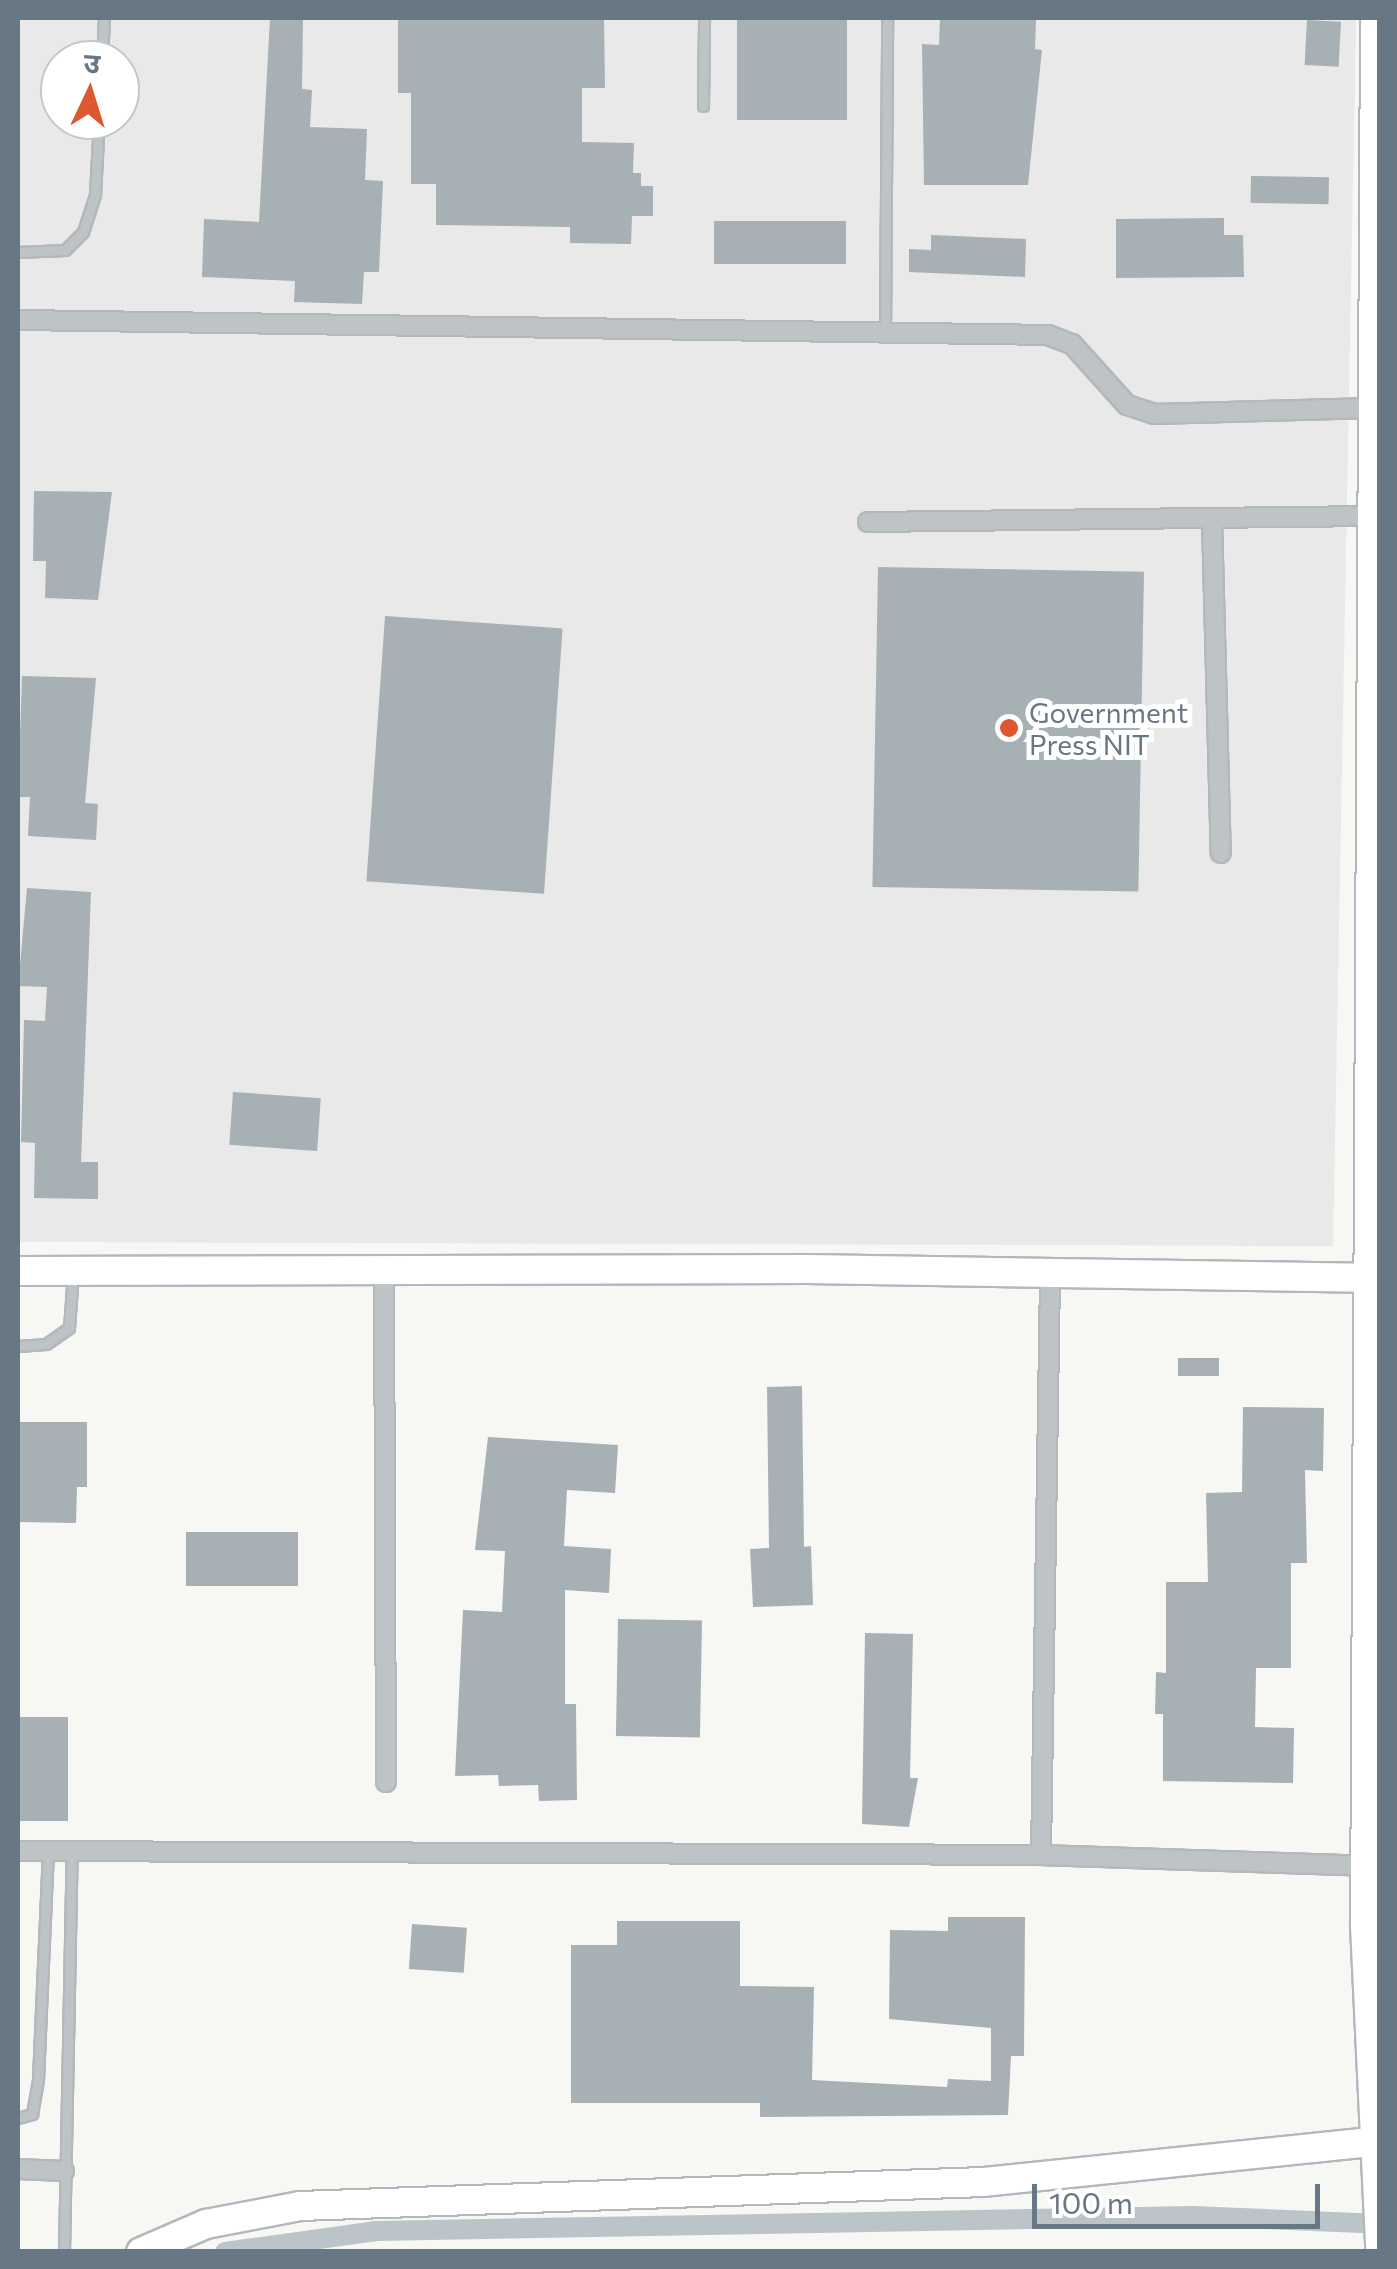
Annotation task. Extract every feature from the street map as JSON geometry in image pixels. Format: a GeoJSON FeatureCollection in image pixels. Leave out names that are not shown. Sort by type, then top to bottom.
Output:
{"type":"FeatureCollection","features":[{"type":"Feature","properties":{"kind":"street"},"geometry":{"type":"LineString","coordinates":[[1375,18],[1372,1866],[1374,2142],[1380,2248]]}},
{"type":"Feature","properties":{"kind":"street"},"geometry":{"type":"LineString","coordinates":[[18,320],[1048,335],[1072,344],[1128,404],[1154,414],[1372,408]]}},
{"type":"Feature","properties":{"kind":"street"},"geometry":{"type":"LineString","coordinates":[[868,522],[1372,516]]}},
{"type":"Feature","properties":{"kind":"street"},"geometry":{"type":"LineString","coordinates":[[1212,519],[1222,853]]}},
{"type":"Feature","properties":{"kind":"street"},"geometry":{"type":"LineString","coordinates":[[384,1270],[386,1782]]}},
{"type":"Feature","properties":{"kind":"street"},"geometry":{"type":"LineString","coordinates":[[18,1271],[1050,1273],[1373,1278]]}},
{"type":"Feature","properties":{"kind":"street"},"geometry":{"type":"LineString","coordinates":[[1041,1855],[1050,1273]]}},
{"type":"Feature","properties":{"kind":"street"},"geometry":{"type":"LineString","coordinates":[[18,1851],[1041,1855],[1372,1866]]}},
{"type":"Feature","properties":{"kind":"street"},"geometry":{"type":"LineString","coordinates":[[141,2252],[206,2224],[300,2206],[984,2182],[1374,2142]]}},
{"type":"Feature","properties":{"kind":"street"},"geometry":{"type":"LineString","coordinates":[[18,2169],[64,2171]]}},
{"type":"Feature","properties":{"kind":"lane"},"geometry":{"type":"LineString","coordinates":[[703,106],[704,18]]}},
{"type":"Feature","properties":{"kind":"lane"},"geometry":{"type":"LineString","coordinates":[[886,18],[886,333]]}},
{"type":"Feature","properties":{"kind":"lane"},"geometry":{"type":"LineString","coordinates":[[18,252],[65,250],[84,232],[95,194],[98,140]]}},
{"type":"Feature","properties":{"kind":"lane"},"geometry":{"type":"LineString","coordinates":[[18,1346],[46,1344],[69,1328],[73,1271]]}},
{"type":"Feature","properties":{"kind":"lane"},"geometry":{"type":"LineString","coordinates":[[18,2118],[32,2114],[38,2079],[48,1852]]}},
{"type":"Feature","properties":{"kind":"lane"},"geometry":{"type":"LineString","coordinates":[[64,2252],[72,1852]]}},
{"type":"Feature","properties":{"kind":"shaded area"},"geometry":{"type":"Polygon","coordinates":[[[18,18],[1356,18],[1333,1246],[18,1242],[18,18]]]}},
{"type":"Feature","properties":{"kind":"building"},"geometry":{"type":"Polygon","coordinates":[[[270,18],[303,18],[302,89],[312,90],[310,127],[367,129],[365,180],[383,181],[379,272],[364,272],[362,304],[294,302],[295,281],[202,277],[204,219],[259,222],[270,18]]]}},
{"type":"Feature","properties":{"kind":"building"},"geometry":{"type":"Polygon","coordinates":[[[398,18],[604,18],[605,88],[582,88],[582,142],[634,143],[633,173],[641,173],[641,186],[653,186],[653,216],[632,216],[631,244],[570,243],[570,227],[436,225],[436,184],[411,184],[411,93],[398,93],[398,18]]]}},
{"type":"Feature","properties":{"kind":"building"},"geometry":{"type":"Polygon","coordinates":[[[737,18],[847,18],[847,120],[737,120],[737,18]]]}},
{"type":"Feature","properties":{"kind":"building"},"geometry":{"type":"Polygon","coordinates":[[[940,18],[1036,18],[1035,49],[1042,50],[1028,185],[924,185],[922,44],[939,45],[940,18]]]}},
{"type":"Feature","properties":{"kind":"building"},"geometry":{"type":"Polygon","coordinates":[[[1307,20],[1341,22],[1339,67],[1305,65],[1307,20]]]}},
{"type":"Feature","properties":{"kind":"building"},"geometry":{"type":"Polygon","coordinates":[[[1251,176],[1329,177],[1329,204],[1251,203],[1251,176]]]}},
{"type":"Feature","properties":{"kind":"building"},"geometry":{"type":"Polygon","coordinates":[[[1224,218],[1224,235],[1243,235],[1244,277],[1116,278],[1116,219],[1224,218]]]}},
{"type":"Feature","properties":{"kind":"building"},"geometry":{"type":"Polygon","coordinates":[[[714,221],[846,221],[846,264],[714,264],[714,221]]]}},
{"type":"Feature","properties":{"kind":"building"},"geometry":{"type":"Polygon","coordinates":[[[931,235],[1026,239],[1025,277],[909,272],[909,249],[931,250],[931,235]]]}},
{"type":"Feature","properties":{"kind":"building"},"geometry":{"type":"Polygon","coordinates":[[[34,491],[112,492],[98,600],[45,598],[46,561],[33,561],[34,491]]]}},
{"type":"Feature","properties":{"kind":"building","name":"Government Press NIT"},"geometry":{"type":"Polygon","coordinates":[[[878,567],[1144,572],[1138,892],[872,887],[878,567]]]}},
{"type":"Feature","properties":{"kind":"building"},"geometry":{"type":"Polygon","coordinates":[[[385,616],[563,628],[544,894],[366,881],[385,616]]]}},
{"type":"Feature","properties":{"kind":"building"},"geometry":{"type":"Polygon","coordinates":[[[22,676],[96,678],[85,803],[98,804],[96,840],[28,836],[30,797],[18,797],[22,676]]]}},
{"type":"Feature","properties":{"kind":"building"},"geometry":{"type":"Polygon","coordinates":[[[27,888],[91,892],[81,1162],[98,1162],[98,1199],[34,1198],[35,1143],[21,1142],[24,1020],[45,1021],[47,987],[18,986],[27,888]]]}},
{"type":"Feature","properties":{"kind":"building"},"geometry":{"type":"Polygon","coordinates":[[[233,1092],[321,1098],[317,1151],[229,1145],[233,1092]]]}},
{"type":"Feature","properties":{"kind":"building"},"geometry":{"type":"Polygon","coordinates":[[[1178,1358],[1219,1358],[1219,1376],[1178,1376],[1178,1358]]]}},
{"type":"Feature","properties":{"kind":"building"},"geometry":{"type":"Polygon","coordinates":[[[802,1386],[804,1547],[811,1546],[813,1605],[753,1607],[750,1549],[769,1548],[767,1387],[802,1386]]]}},
{"type":"Feature","properties":{"kind":"building"},"geometry":{"type":"Polygon","coordinates":[[[1243,1407],[1324,1408],[1323,1471],[1305,1470],[1307,1563],[1291,1563],[1291,1668],[1256,1668],[1255,1727],[1294,1728],[1293,1783],[1163,1781],[1163,1714],[1155,1714],[1156,1672],[1166,1673],[1166,1582],[1208,1582],[1206,1493],[1242,1492],[1243,1407]]]}},
{"type":"Feature","properties":{"kind":"building"},"geometry":{"type":"Polygon","coordinates":[[[18,1422],[87,1422],[87,1487],[77,1487],[76,1523],[18,1522],[18,1422]]]}},
{"type":"Feature","properties":{"kind":"building"},"geometry":{"type":"Polygon","coordinates":[[[488,1437],[618,1445],[615,1493],[567,1490],[564,1546],[611,1549],[609,1593],[565,1590],[565,1704],[576,1704],[577,1800],[539,1801],[538,1785],[499,1786],[498,1775],[455,1776],[463,1610],[502,1612],[505,1551],[475,1550],[488,1437]]]}},
{"type":"Feature","properties":{"kind":"building"},"geometry":{"type":"Polygon","coordinates":[[[186,1532],[298,1532],[298,1586],[186,1586],[186,1532]]]}},
{"type":"Feature","properties":{"kind":"building"},"geometry":{"type":"Polygon","coordinates":[[[618,1619],[702,1620],[700,1737],[616,1736],[618,1619]]]}},
{"type":"Feature","properties":{"kind":"building"},"geometry":{"type":"Polygon","coordinates":[[[865,1633],[913,1634],[910,1778],[918,1778],[909,1827],[862,1824],[865,1633]]]}},
{"type":"Feature","properties":{"kind":"building"},"geometry":{"type":"Polygon","coordinates":[[[18,1717],[68,1717],[68,1821],[18,1821],[18,1717]]]}},
{"type":"Feature","properties":{"kind":"building"},"geometry":{"type":"Polygon","coordinates":[[[948,1917],[1025,1917],[1024,2056],[1011,2056],[1008,2115],[760,2117],[760,2103],[571,2103],[571,1945],[617,1945],[617,1921],[740,1921],[740,1986],[814,1987],[812,2080],[947,2087],[948,2079],[991,2081],[991,2028],[889,2019],[890,1930],[948,1931],[948,1917]]]}},
{"type":"Feature","properties":{"kind":"building"},"geometry":{"type":"Polygon","coordinates":[[[412,1924],[467,1928],[464,1973],[409,1969],[412,1924]]]}},
{"type":"Feature","properties":{"kind":"waterway"},"geometry":{"type":"LineString","coordinates":[[225,2252],[377,2231],[1192,2216],[1380,2224]]}},
{"type":"Feature","properties":{"kind":"place","name":"Government Press NIT"},"geometry":{"type":"Point","coordinates":[1009,728]}}]}
